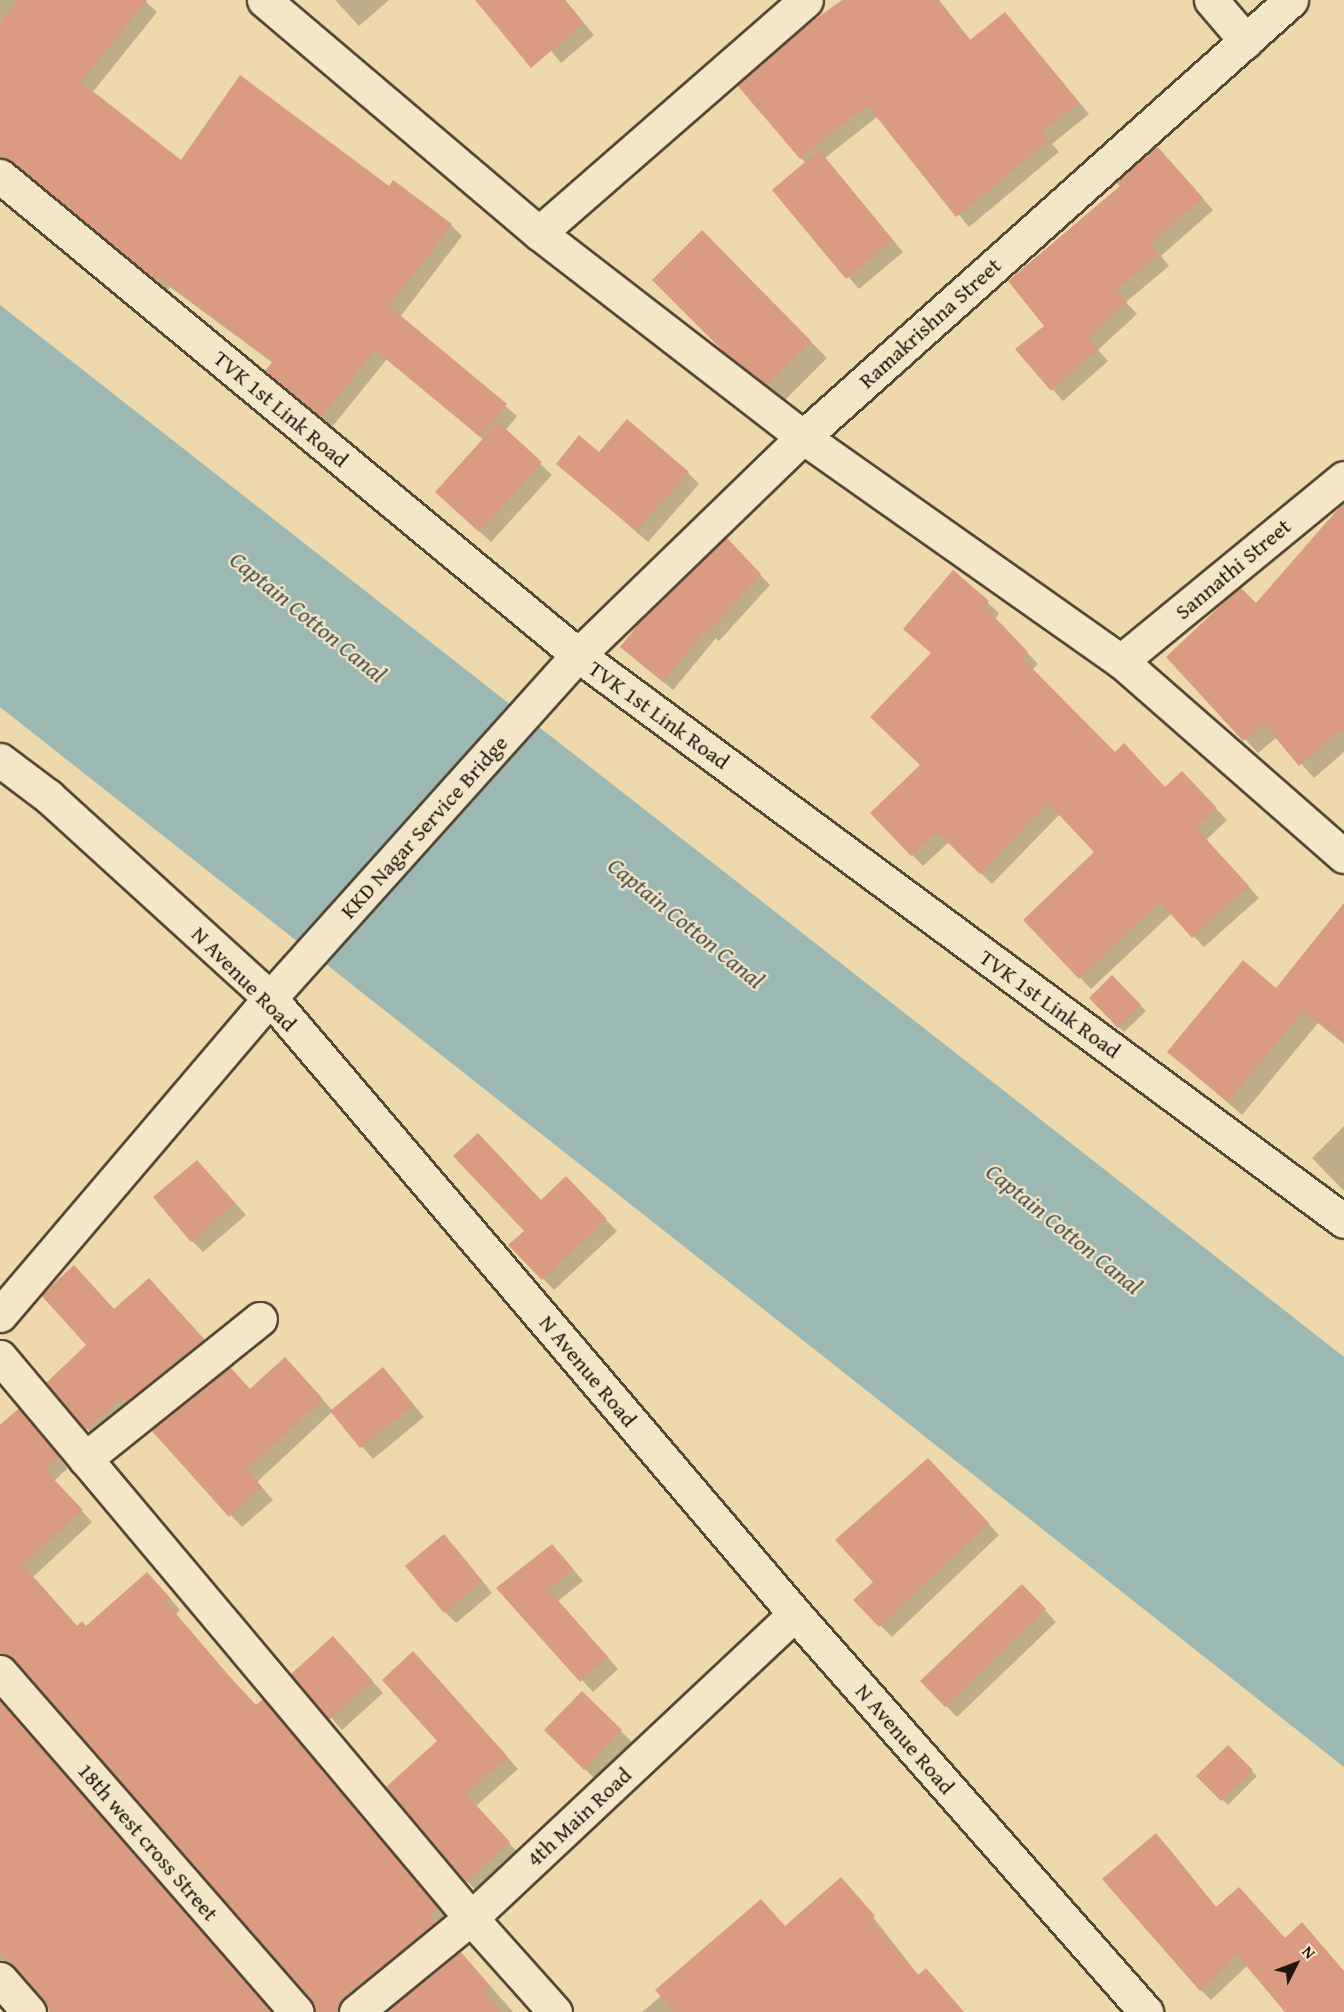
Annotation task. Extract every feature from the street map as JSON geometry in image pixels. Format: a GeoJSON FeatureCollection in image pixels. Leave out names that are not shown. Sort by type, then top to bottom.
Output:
{"type":"FeatureCollection","features":[{"type":"Feature","properties":{"kind":"street"},"geometry":{"type":"LineString","coordinates":[[264,0],[539,233],[803,437],[1121,661],[1344,856]]}},
{"type":"Feature","properties":{"kind":"street"},"geometry":{"type":"LineString","coordinates":[[1211,0],[1245,40]]}},
{"type":"Feature","properties":{"kind":"street","name":"Ramakrishna Street"},"geometry":{"type":"LineString","coordinates":[[578,655],[803,437],[1291,0]]}},
{"type":"Feature","properties":{"kind":"street"},"geometry":{"type":"LineString","coordinates":[[539,233],[805,1]]}},
{"type":"Feature","properties":{"kind":"street","name":"TVK 1st Link Road"},"geometry":{"type":"LineString","coordinates":[[0,176],[578,655],[1344,1221]]}},
{"type":"Feature","properties":{"kind":"street","name":"Sannathi Street"},"geometry":{"type":"LineString","coordinates":[[1121,661],[1344,477]]}},
{"type":"Feature","properties":{"kind":"street","name":"KKD Nagar Service Bridge"},"geometry":{"type":"LineString","coordinates":[[0,1315],[270,998],[578,655]]}},
{"type":"Feature","properties":{"kind":"street","name":"N Avenue Road"},"geometry":{"type":"LineString","coordinates":[[0,760],[48,796],[270,998],[795,1614],[1146,2012]]}},
{"type":"Feature","properties":{"kind":"street"},"geometry":{"type":"LineString","coordinates":[[85,1459],[260,1319]]}},
{"type":"Feature","properties":{"kind":"street"},"geometry":{"type":"LineString","coordinates":[[0,1357],[471,1918],[555,2012]]}},
{"type":"Feature","properties":{"kind":"street","name":"4th Main Road"},"geometry":{"type":"LineString","coordinates":[[356,2012],[471,1918],[795,1614]]}},
{"type":"Feature","properties":{"kind":"street","name":"18th west cross Street"},"geometry":{"type":"LineString","coordinates":[[0,1672],[297,2012]]}},
{"type":"Feature","properties":{"kind":"street"},"geometry":{"type":"LineString","coordinates":[[0,1979],[29,2012]]}},
{"type":"Feature","properties":{"kind":"water","name":"Captain Cotton Canal"},"geometry":{"type":"Polygon","coordinates":[[[0,305],[1344,1357],[1344,1767],[0,707],[0,305]]]}},
{"type":"Feature","properties":{"kind":"building"},"geometry":{"type":"Polygon","coordinates":[[[18,0],[147,0],[81,82],[181,160],[240,75],[389,186],[393,180],[452,224],[389,306],[507,404],[480,437],[375,350],[321,417],[265,371],[273,361],[158,277],[156,281],[12,162],[0,157],[0,24],[18,0]]]}},
{"type":"Feature","properties":{"kind":"building"},"geometry":{"type":"Polygon","coordinates":[[[475,0],[565,0],[584,23],[531,68],[475,0]]]}},
{"type":"Feature","properties":{"kind":"building"},"geometry":{"type":"Polygon","coordinates":[[[842,0],[938,0],[970,40],[1005,12],[1079,102],[1042,132],[1049,140],[956,217],[867,105],[800,159],[737,85],[803,28],[842,0]]]}},
{"type":"Feature","properties":{"kind":"building"},"geometry":{"type":"Polygon","coordinates":[[[1157,146],[1203,198],[1150,244],[1159,254],[1116,290],[1127,302],[1088,338],[1098,349],[1051,391],[1015,349],[1044,326],[1008,281],[1120,186],[1116,182],[1157,146]]]}},
{"type":"Feature","properties":{"kind":"building"},"geometry":{"type":"Polygon","coordinates":[[[819,150],[893,240],[846,279],[772,190],[819,150]]]}},
{"type":"Feature","properties":{"kind":"building"},"geometry":{"type":"Polygon","coordinates":[[[702,230],[811,341],[767,385],[724,352],[652,280],[702,230]]]}},
{"type":"Feature","properties":{"kind":"building"},"geometry":{"type":"Polygon","coordinates":[[[627,419],[689,472],[636,531],[556,464],[579,435],[599,452],[627,419]]]}},
{"type":"Feature","properties":{"kind":"building"},"geometry":{"type":"Polygon","coordinates":[[[498,422],[542,462],[479,532],[435,492],[498,422]]]}},
{"type":"Feature","properties":{"kind":"building"},"geometry":{"type":"Polygon","coordinates":[[[1344,502],[1344,728],[1299,766],[1264,724],[1243,741],[1166,657],[1240,587],[1256,603],[1344,502]]]}},
{"type":"Feature","properties":{"kind":"building"},"geometry":{"type":"Polygon","coordinates":[[[726,537],[761,574],[708,632],[706,630],[663,682],[620,647],[644,617],[726,537]]]}},
{"type":"Feature","properties":{"kind":"building"},"geometry":{"type":"Polygon","coordinates":[[[953,570],[989,601],[985,607],[1028,652],[1022,658],[1115,752],[1124,743],[1165,787],[1182,771],[1217,808],[1196,828],[1249,886],[1192,938],[1160,902],[1079,979],[1023,920],[1094,852],[1048,803],[980,874],[937,832],[911,856],[870,813],[920,765],[870,717],[931,653],[903,629],[953,570]]]}},
{"type":"Feature","properties":{"kind":"building"},"geometry":{"type":"Polygon","coordinates":[[[1344,903],[1344,1042],[1303,1011],[1228,1102],[1167,1052],[1243,960],[1276,988],[1344,903]]]}},
{"type":"Feature","properties":{"kind":"building"},"geometry":{"type":"Polygon","coordinates":[[[1112,975],[1141,1005],[1118,1028],[1089,998],[1112,975]]]}},
{"type":"Feature","properties":{"kind":"building"},"geometry":{"type":"Polygon","coordinates":[[[478,1133],[541,1200],[566,1176],[607,1219],[542,1280],[508,1245],[524,1231],[453,1156],[478,1133]]]}},
{"type":"Feature","properties":{"kind":"building"},"geometry":{"type":"Polygon","coordinates":[[[197,1160],[235,1203],[191,1242],[153,1197],[197,1160]]]}},
{"type":"Feature","properties":{"kind":"building"},"geometry":{"type":"Polygon","coordinates":[[[74,1265],[114,1309],[149,1278],[204,1339],[126,1402],[122,1397],[86,1430],[46,1383],[86,1345],[41,1295],[74,1265]]]}},
{"type":"Feature","properties":{"kind":"building"},"geometry":{"type":"Polygon","coordinates":[[[285,1357],[323,1399],[247,1470],[262,1487],[229,1517],[151,1430],[230,1367],[250,1389],[285,1357]]]}},
{"type":"Feature","properties":{"kind":"building"},"geometry":{"type":"Polygon","coordinates":[[[383,1367],[414,1405],[360,1448],[330,1411],[383,1367]]]}},
{"type":"Feature","properties":{"kind":"building"},"geometry":{"type":"Polygon","coordinates":[[[19,1408],[59,1456],[44,1469],[83,1510],[23,1565],[77,1626],[82,1621],[86,1626],[147,1572],[171,1599],[166,1602],[229,1676],[256,1705],[263,1699],[438,1907],[430,1916],[436,1923],[344,1997],[338,2012],[315,2012],[311,2000],[14,1660],[0,1654],[0,1425],[19,1408]]]}},
{"type":"Feature","properties":{"kind":"building"},"geometry":{"type":"Polygon","coordinates":[[[928,1458],[989,1523],[879,1627],[853,1600],[873,1582],[835,1540],[928,1458]]]}},
{"type":"Feature","properties":{"kind":"building"},"geometry":{"type":"Polygon","coordinates":[[[444,1534],[482,1581],[444,1613],[405,1566],[444,1534]]]}},
{"type":"Feature","properties":{"kind":"building"},"geometry":{"type":"Polygon","coordinates":[[[552,1544],[573,1569],[548,1589],[608,1657],[580,1682],[496,1588],[552,1544]]]}},
{"type":"Feature","properties":{"kind":"building"},"geometry":{"type":"Polygon","coordinates":[[[1022,1584],[1046,1609],[945,1707],[920,1681],[1022,1584]]]}},
{"type":"Feature","properties":{"kind":"building"},"geometry":{"type":"Polygon","coordinates":[[[333,1636],[373,1681],[329,1720],[291,1674],[333,1636]]]}},
{"type":"Feature","properties":{"kind":"building"},"geometry":{"type":"Polygon","coordinates":[[[413,1651],[508,1757],[466,1794],[510,1842],[466,1882],[386,1787],[437,1741],[382,1680],[413,1651]]]}},
{"type":"Feature","properties":{"kind":"building"},"geometry":{"type":"Polygon","coordinates":[[[582,1691],[622,1730],[584,1770],[544,1730],[582,1691]]]}},
{"type":"Feature","properties":{"kind":"building"},"geometry":{"type":"Polygon","coordinates":[[[0,1701],[272,2012],[51,2012],[0,1953],[0,1701]]]}},
{"type":"Feature","properties":{"kind":"building"},"geometry":{"type":"Polygon","coordinates":[[[1228,1745],[1253,1770],[1221,1801],[1196,1776],[1228,1745]]]}},
{"type":"Feature","properties":{"kind":"building"},"geometry":{"type":"Polygon","coordinates":[[[1156,1833],[1216,1907],[1239,1887],[1285,1938],[1302,1922],[1344,1971],[1344,2012],[1285,2012],[1237,1955],[1200,1991],[1102,1879],[1156,1833]]]}},
{"type":"Feature","properties":{"kind":"building"},"geometry":{"type":"Polygon","coordinates":[[[841,1877],[875,1916],[871,1919],[918,1975],[926,1968],[964,2012],[674,2012],[655,1990],[761,1899],[785,1926],[841,1877]]]}},
{"type":"Feature","properties":{"kind":"building"},"geometry":{"type":"Polygon","coordinates":[[[460,1951],[490,1986],[484,1991],[501,2012],[386,2012],[460,1951]]]}}]}
